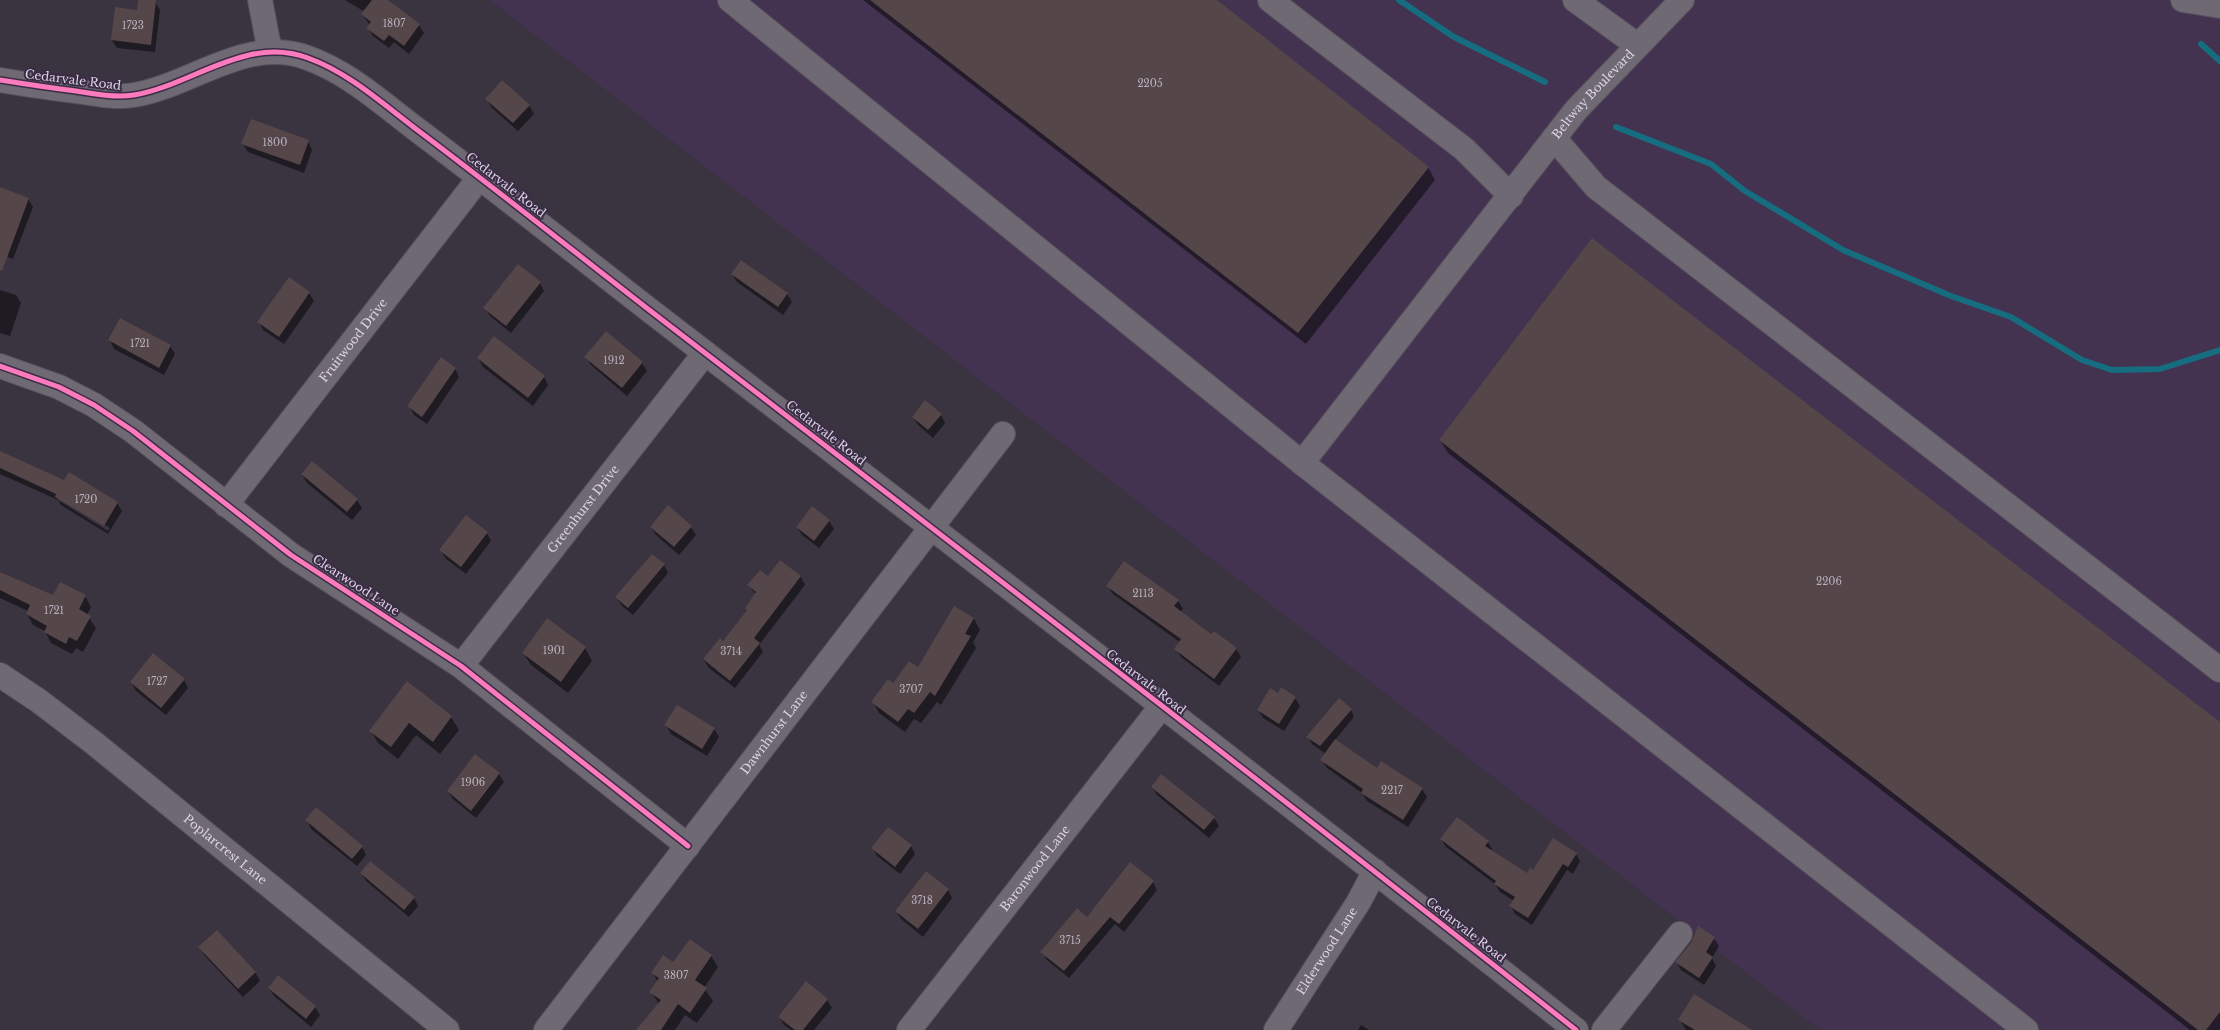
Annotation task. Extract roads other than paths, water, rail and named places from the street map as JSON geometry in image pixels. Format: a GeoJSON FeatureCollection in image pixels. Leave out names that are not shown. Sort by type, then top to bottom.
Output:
{"type":"FeatureCollection","features":[{"type":"Feature","properties":{"kind":"street"},"geometry":{"type":"LineString","coordinates":[[260,0],[270,52]]}},
{"type":"Feature","properties":{"kind":"street"},"geometry":{"type":"LineString","coordinates":[[730,0],[1302,463],[2026,1030]]}},
{"type":"Feature","properties":{"kind":"street"},"geometry":{"type":"LineString","coordinates":[[1270,0],[1464,149],[1511,196]]}},
{"type":"Feature","properties":{"kind":"street"},"geometry":{"type":"LineString","coordinates":[[1575,0],[1637,45]]}},
{"type":"Feature","properties":{"kind":"street","name":"Beltway Boulevard"},"geometry":{"type":"LineString","coordinates":[[1302,463],[1576,110],[1682,0]]}},
{"type":"Feature","properties":{"kind":"street"},"geometry":{"type":"LineString","coordinates":[[2183,0],[2220,6]]}},
{"type":"Feature","properties":{"kind":"street","name":"Cedarvale Road"},"geometry":{"type":"LineString","coordinates":[[0,80],[106,96],[130,96],[162,88],[242,57],[270,52],[307,57],[330,68],[361,88],[480,176],[705,353],[1375,871],[1576,1030]]}},
{"type":"Feature","properties":{"kind":"street"},"geometry":{"type":"LineString","coordinates":[[1554,138],[1596,187],[1615,203],[2220,670]]}},
{"type":"Feature","properties":{"kind":"street","name":"Fruitwood Drive"},"geometry":{"type":"LineString","coordinates":[[226,505],[480,176]]}},
{"type":"Feature","properties":{"kind":"street","name":"Greenhurst Drive"},"geometry":{"type":"LineString","coordinates":[[461,666],[705,353]]}},
{"type":"Feature","properties":{"kind":"street","name":"Clearwood Lane"},"geometry":{"type":"LineString","coordinates":[[0,366],[58,387],[94,405],[133,431],[291,555],[461,666],[688,846]]}},
{"type":"Feature","properties":{"kind":"street","name":"Dawnhurst Lane"},"geometry":{"type":"LineString","coordinates":[[546,1030],[1003,434]]}},
{"type":"Feature","properties":{"kind":"street","name":"Poplarcrest Lane"},"geometry":{"type":"LineString","coordinates":[[0,675],[39,701],[94,743],[447,1030]]}},
{"type":"Feature","properties":{"kind":"street","name":"Baronwood Lane"},"geometry":{"type":"LineString","coordinates":[[909,1030],[1161,707]]}},
{"type":"Feature","properties":{"kind":"street","name":"Elderwood Lane"},"geometry":{"type":"LineString","coordinates":[[1276,1030],[1358,903],[1375,871]]}},
{"type":"Feature","properties":{"kind":"street"},"geometry":{"type":"LineString","coordinates":[[1604,1030],[1680,934]]}},
{"type":"Feature","properties":{"kind":"waterway"},"geometry":{"type":"LineString","coordinates":[[1399,0],[1454,37],[1545,82]]}},
{"type":"Feature","properties":{"kind":"waterway"},"geometry":{"type":"LineString","coordinates":[[2201,44],[2220,61]]}},
{"type":"Feature","properties":{"kind":"waterway"},"geometry":{"type":"LineString","coordinates":[[1616,127],[1711,164],[1745,191],[1843,250],[1951,296],[2011,317],[2082,360],[2112,370],[2160,369],[2220,350]]}}]}
